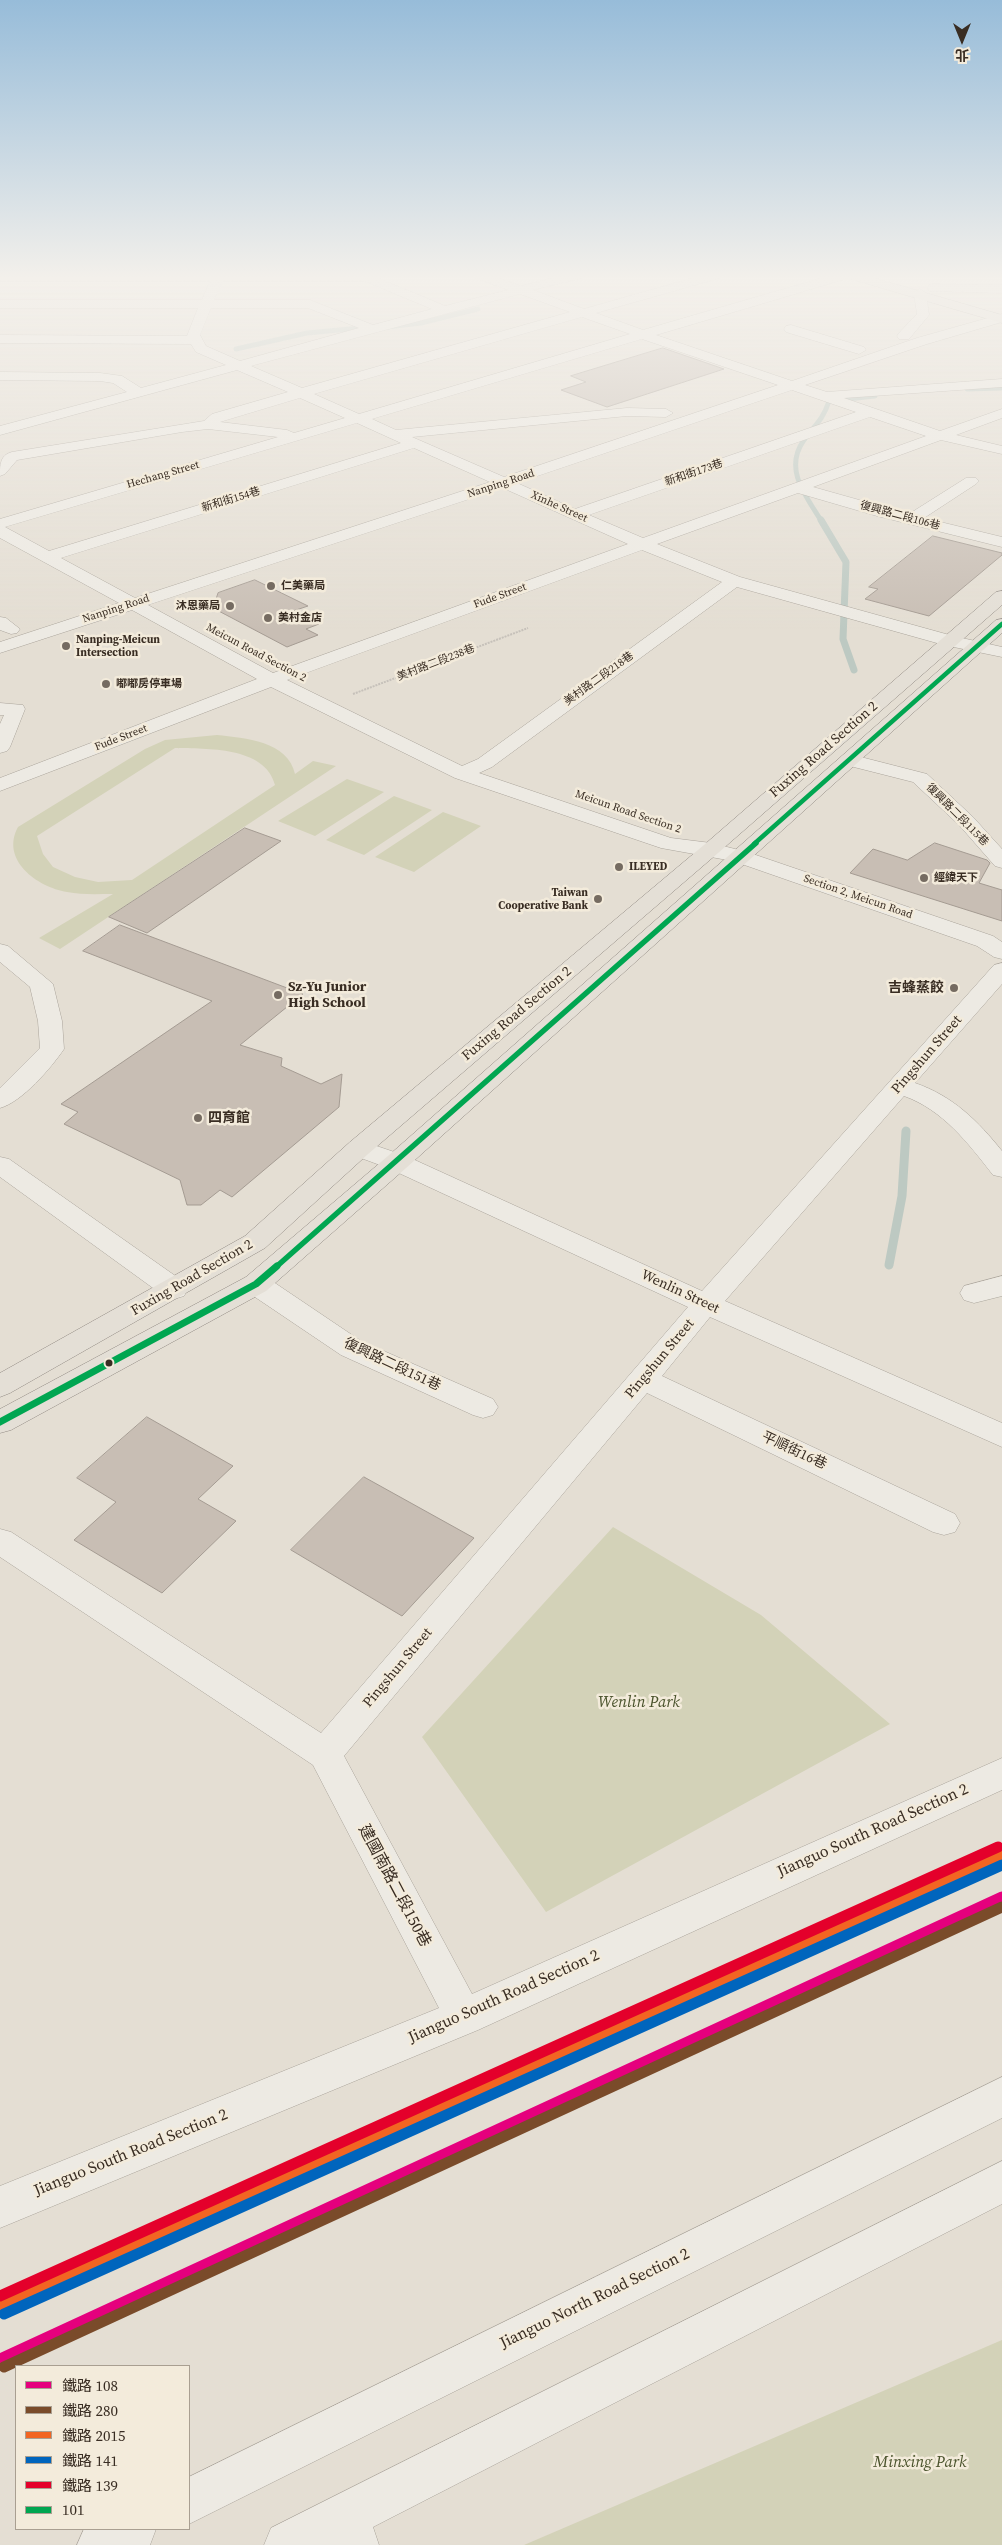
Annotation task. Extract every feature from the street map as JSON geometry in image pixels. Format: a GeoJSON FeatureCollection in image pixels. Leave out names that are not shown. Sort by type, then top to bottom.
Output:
{"type":"FeatureCollection","features":[{"type":"Feature","properties":{"kind":"main road","name":"Fuxing Road Section 2"},"geometry":{"type":"LineString","coordinates":[[0,1386],[255,1242],[359,1148],[711,849],[1002,596]]}},
{"type":"Feature","properties":{"kind":"main road","name":"Fuxing Road Section 2"},"geometry":{"type":"LineString","coordinates":[[0,1422],[256,1284],[397,1162],[1002,624]]}},
{"type":"Feature","properties":{"kind":"street"},"geometry":{"type":"LineString","coordinates":[[12,456],[4,445],[0,432],[140,394]]}},
{"type":"Feature","properties":{"kind":"street"},"geometry":{"type":"LineString","coordinates":[[208,425],[217,417],[301,394]]}},
{"type":"Feature","properties":{"kind":"street","name":"Xinhe Street"},"geometry":{"type":"LineString","coordinates":[[301,394],[642,544],[734,581],[950,641],[1002,652]]}},
{"type":"Feature","properties":{"kind":"street","name":"Hechang Street"},"geometry":{"type":"LineString","coordinates":[[2,523],[440,394]]}},
{"type":"Feature","properties":{"kind":"street","name":"Nanping Road"},"geometry":{"type":"LineString","coordinates":[[0,648],[486,474],[725,394]]}},
{"type":"Feature","properties":{"kind":"street","name":"Nanping Road"},"geometry":{"type":"LineString","coordinates":[[139,597],[503,483],[768,394]]}},
{"type":"Feature","properties":{"kind":"street"},"geometry":{"type":"LineString","coordinates":[[816,394],[941,436],[1002,450]]}},
{"type":"Feature","properties":{"kind":"street"},"geometry":{"type":"LineString","coordinates":[[821,396],[852,394]]}},
{"type":"Feature","properties":{"kind":"street"},"geometry":{"type":"LineString","coordinates":[[395,434],[627,412],[666,413]]}},
{"type":"Feature","properties":{"kind":"street","name":"新和街173巷"},"geometry":{"type":"LineString","coordinates":[[574,514],[869,412]]}},
{"type":"Feature","properties":{"kind":"street","name":"Fude Street"},"geometry":{"type":"LineString","coordinates":[[0,785],[292,672],[1002,413]]}},
{"type":"Feature","properties":{"kind":"street"},"geometry":{"type":"LineString","coordinates":[[0,471],[12,456],[208,425],[298,435]]}},
{"type":"Feature","properties":{"kind":"street","name":"新和街154巷"},"geometry":{"type":"LineString","coordinates":[[55,554],[416,443]]}},
{"type":"Feature","properties":{"kind":"street"},"geometry":{"type":"LineString","coordinates":[[911,520],[971,481]]}},
{"type":"Feature","properties":{"kind":"street","name":"復興路二段106巷"},"geometry":{"type":"LineString","coordinates":[[798,488],[911,520],[1002,542]]}},
{"type":"Feature","properties":{"kind":"street","name":"Meicun Road Section 2"},"geometry":{"type":"LineString","coordinates":[[2,523],[55,554],[139,597],[434,740]]}},
{"type":"Feature","properties":{"kind":"street","name":"Meicun Road Section 2"},"geometry":{"type":"LineString","coordinates":[[55,554],[115,595],[139,597],[272,680],[462,774],[668,844],[711,849]]}},
{"type":"Feature","properties":{"kind":"street","name":"美村路二段218巷"},"geometry":{"type":"LineString","coordinates":[[462,774],[484,763],[734,581]]}},
{"type":"Feature","properties":{"kind":"street","name":"Nanping Road"},"geometry":{"type":"LineString","coordinates":[[4,628],[115,595]]}},
{"type":"Feature","properties":{"kind":"street"},"geometry":{"type":"LineString","coordinates":[[0,709],[16,709],[0,747]]}},
{"type":"Feature","properties":{"kind":"street"},"geometry":{"type":"LineString","coordinates":[[460,752],[484,763],[541,782]]}},
{"type":"Feature","properties":{"kind":"street","name":"復興路二段115巷"},"geometry":{"type":"LineString","coordinates":[[849,760],[920,778],[966,821],[1002,862]]}},
{"type":"Feature","properties":{"kind":"street","name":"Meicun Road Section 2"},"geometry":{"type":"LineString","coordinates":[[672,826],[681,829],[711,849]]}},
{"type":"Feature","properties":{"kind":"street","name":"Section 2, Meicun Road"},"geometry":{"type":"LineString","coordinates":[[711,849],[740,856],[985,941],[1002,952]]}},
{"type":"Feature","properties":{"kind":"street"},"geometry":{"type":"LineString","coordinates":[[0,951],[41,984],[50,1021],[52,1049],[15,1089],[0,1100]]}},
{"type":"Feature","properties":{"kind":"street","name":"Pingshun Street"},"geometry":{"type":"LineString","coordinates":[[324,1754],[706,1304],[1002,970]]}},
{"type":"Feature","properties":{"kind":"street"},"geometry":{"type":"LineString","coordinates":[[900,1086],[935,1100],[972,1129],[1002,1169]]}},
{"type":"Feature","properties":{"kind":"street","name":"Wenlin Street"},"geometry":{"type":"LineString","coordinates":[[359,1148],[397,1162],[706,1304],[1002,1436]]}},
{"type":"Feature","properties":{"kind":"street"},"geometry":{"type":"LineString","coordinates":[[0,1165],[174,1288]]}},
{"type":"Feature","properties":{"kind":"street","name":"復興路二段151巷"},"geometry":{"type":"LineString","coordinates":[[256,1284],[351,1348],[483,1407]]}},
{"type":"Feature","properties":{"kind":"street"},"geometry":{"type":"LineString","coordinates":[[974,1293],[1002,1286]]}},
{"type":"Feature","properties":{"kind":"street","name":"平順街16巷"},"geometry":{"type":"LineString","coordinates":[[643,1379],[944,1523]]}},
{"type":"Feature","properties":{"kind":"street"},"geometry":{"type":"LineString","coordinates":[[0,1541],[324,1754]]}},
{"type":"Feature","properties":{"kind":"street","name":"建國南路二段150巷"},"geometry":{"type":"LineString","coordinates":[[324,1754],[464,2017]]}},
{"type":"Feature","properties":{"kind":"street","name":"Jianguo South Road Section 2"},"geometry":{"type":"LineString","coordinates":[[0,2207],[464,2017],[1002,1773]]}},
{"type":"Feature","properties":{"kind":"street","name":"Jianguo North Road Section 2"},"geometry":{"type":"LineString","coordinates":[[190,2501],[1002,2097]]}},
{"type":"Feature","properties":{"kind":"street"},"geometry":{"type":"LineString","coordinates":[[288,2545],[351,2530],[1002,2182]]}},
{"type":"Feature","properties":{"kind":"street"},"geometry":{"type":"LineString","coordinates":[[100,2545],[131,2530]]}},
{"type":"Feature","properties":{"kind":"path","name":"美村路二段238巷"},"geometry":{"type":"LineString","coordinates":[[343,697],[528,628]]}},
{"type":"Feature","properties":{"kind":"green space"},"geometry":{"type":"Polygon","coordinates":[[[217,735],[264,743],[284,754],[291,763],[295,774],[313,761],[336,766],[60,949],[39,938],[113,894],[67,892],[44,884],[34,878],[24,870],[14,850],[14,839],[18,827],[145,749],[165,740],[217,735]],[[175,748],[37,836],[43,854],[53,867],[75,877],[98,882],[132,880],[275,785],[269,772],[260,763],[247,756],[218,750],[175,748]]]}},
{"type":"Feature","properties":{"kind":"green space"},"geometry":{"type":"Polygon","coordinates":[[[347,779],[384,792],[315,836],[278,821],[347,779]]]}},
{"type":"Feature","properties":{"kind":"green space"},"geometry":{"type":"Polygon","coordinates":[[[394,796],[432,810],[364,855],[326,840],[394,796]]]}},
{"type":"Feature","properties":{"kind":"green space"},"geometry":{"type":"Polygon","coordinates":[[[443,812],[481,826],[414,872],[375,857],[443,812]]]}},
{"type":"Feature","properties":{"kind":"green space","name":"Wenlin Park"},"geometry":{"type":"Polygon","coordinates":[[[613,1527],[761,1615],[890,1724],[546,1912],[422,1737],[613,1527]]]}},
{"type":"Feature","properties":{"kind":"green space","name":"Minxing Park"},"geometry":{"type":"Polygon","coordinates":[[[1002,2340],[1002,2545],[524,2545],[1002,2340]]]}},
{"type":"Feature","properties":{"kind":"building"},"geometry":{"type":"Polygon","coordinates":[[[571,394],[648,394],[607,407],[571,394]]]}},
{"type":"Feature","properties":{"kind":"building"},"geometry":{"type":"Polygon","coordinates":[[[933,536],[1002,553],[1002,555],[929,616],[865,599],[878,589],[869,587],[933,536]]]}},
{"type":"Feature","properties":{"kind":"building","name":"美村金店"},"geometry":{"type":"Polygon","coordinates":[[[255,580],[308,606],[293,611],[319,624],[306,629],[318,635],[287,647],[213,608],[218,593],[255,580]]]}},
{"type":"Feature","properties":{"kind":"building"},"geometry":{"type":"Polygon","coordinates":[[[245,828],[281,841],[147,933],[109,917],[245,828]]]}},
{"type":"Feature","properties":{"kind":"building","name":"經緯天下"},"geometry":{"type":"Polygon","coordinates":[[[935,843],[987,860],[990,863],[979,883],[1002,890],[1002,921],[850,873],[873,849],[907,860],[935,843]]]}},
{"type":"Feature","properties":{"kind":"building","name":"四育館"},"geometry":{"type":"Polygon","coordinates":[[[120,925],[303,994],[240,1045],[282,1058],[281,1066],[321,1084],[342,1074],[339,1107],[232,1197],[220,1190],[201,1205],[187,1205],[180,1180],[64,1124],[78,1112],[61,1104],[212,1001],[83,951],[120,925]]]}},
{"type":"Feature","properties":{"kind":"building"},"geometry":{"type":"Polygon","coordinates":[[[147,1417],[233,1466],[198,1499],[236,1521],[162,1593],[74,1540],[116,1502],[77,1478],[147,1417]]]}},
{"type":"Feature","properties":{"kind":"building"},"geometry":{"type":"Polygon","coordinates":[[[364,1477],[474,1538],[402,1616],[291,1550],[364,1477]]]}},
{"type":"Feature","properties":{"kind":"waterway"},"geometry":{"type":"LineString","coordinates":[[822,522],[799,482],[796,472],[798,451],[821,418],[829,401],[875,396]]}},
{"type":"Feature","properties":{"kind":"waterway"},"geometry":{"type":"LineString","coordinates":[[821,520],[846,562],[843,639],[854,670]]}},
{"type":"Feature","properties":{"kind":"waterway"},"geometry":{"type":"LineString","coordinates":[[889,1265],[902,1196],[906,1131]]}},
{"type":"Feature","properties":{"kind":"rail line","name":"139"},"geometry":{"type":"LineString","coordinates":[[0,2296],[998,1847]]}},
{"type":"Feature","properties":{"kind":"rail line","name":"2015"},"geometry":{"type":"LineString","coordinates":[[0,2306],[1002,1855]]}},
{"type":"Feature","properties":{"kind":"rail line","name":"141"},"geometry":{"type":"LineString","coordinates":[[4,2314],[1002,1865]]}},
{"type":"Feature","properties":{"kind":"rail line","name":"108"},"geometry":{"type":"LineString","coordinates":[[0,2359],[1002,1897]]}},
{"type":"Feature","properties":{"kind":"rail line","name":"280"},"geometry":{"type":"LineString","coordinates":[[4,2367],[1002,1907]]}},
{"type":"Feature","properties":{"kind":"transit line","name":"101"},"geometry":{"type":"LineString","coordinates":[[0,1422],[256,1284],[397,1162],[1002,624]]}},
{"type":"Feature","properties":{"kind":"place","name":"仁美藥局"},"geometry":{"type":"Point","coordinates":[271,586]}},
{"type":"Feature","properties":{"kind":"place","name":"沐恩藥局"},"geometry":{"type":"Point","coordinates":[230,606]}},
{"type":"Feature","properties":{"kind":"place","name":"美村金店"},"geometry":{"type":"Point","coordinates":[268,618]}},
{"type":"Feature","properties":{"kind":"place","name":"Nanping-Meicun Intersection"},"geometry":{"type":"Point","coordinates":[66,646]}},
{"type":"Feature","properties":{"kind":"place","name":"嘟嘟房停車場"},"geometry":{"type":"Point","coordinates":[106,684]}},
{"type":"Feature","properties":{"kind":"place","name":"ILEYED"},"geometry":{"type":"Point","coordinates":[619,867]}},
{"type":"Feature","properties":{"kind":"place","name":"經緯天下"},"geometry":{"type":"Point","coordinates":[924,878]}},
{"type":"Feature","properties":{"kind":"place","name":"Taiwan Cooperative Bank"},"geometry":{"type":"Point","coordinates":[598,899]}},
{"type":"Feature","properties":{"kind":"place","name":"吉蜂蒸餃"},"geometry":{"type":"Point","coordinates":[954,988]}},
{"type":"Feature","properties":{"kind":"place","name":"Sz-Yu Junior High School"},"geometry":{"type":"Point","coordinates":[278,995]}},
{"type":"Feature","properties":{"kind":"place","name":"四育館"},"geometry":{"type":"Point","coordinates":[198,1118]}}]}
